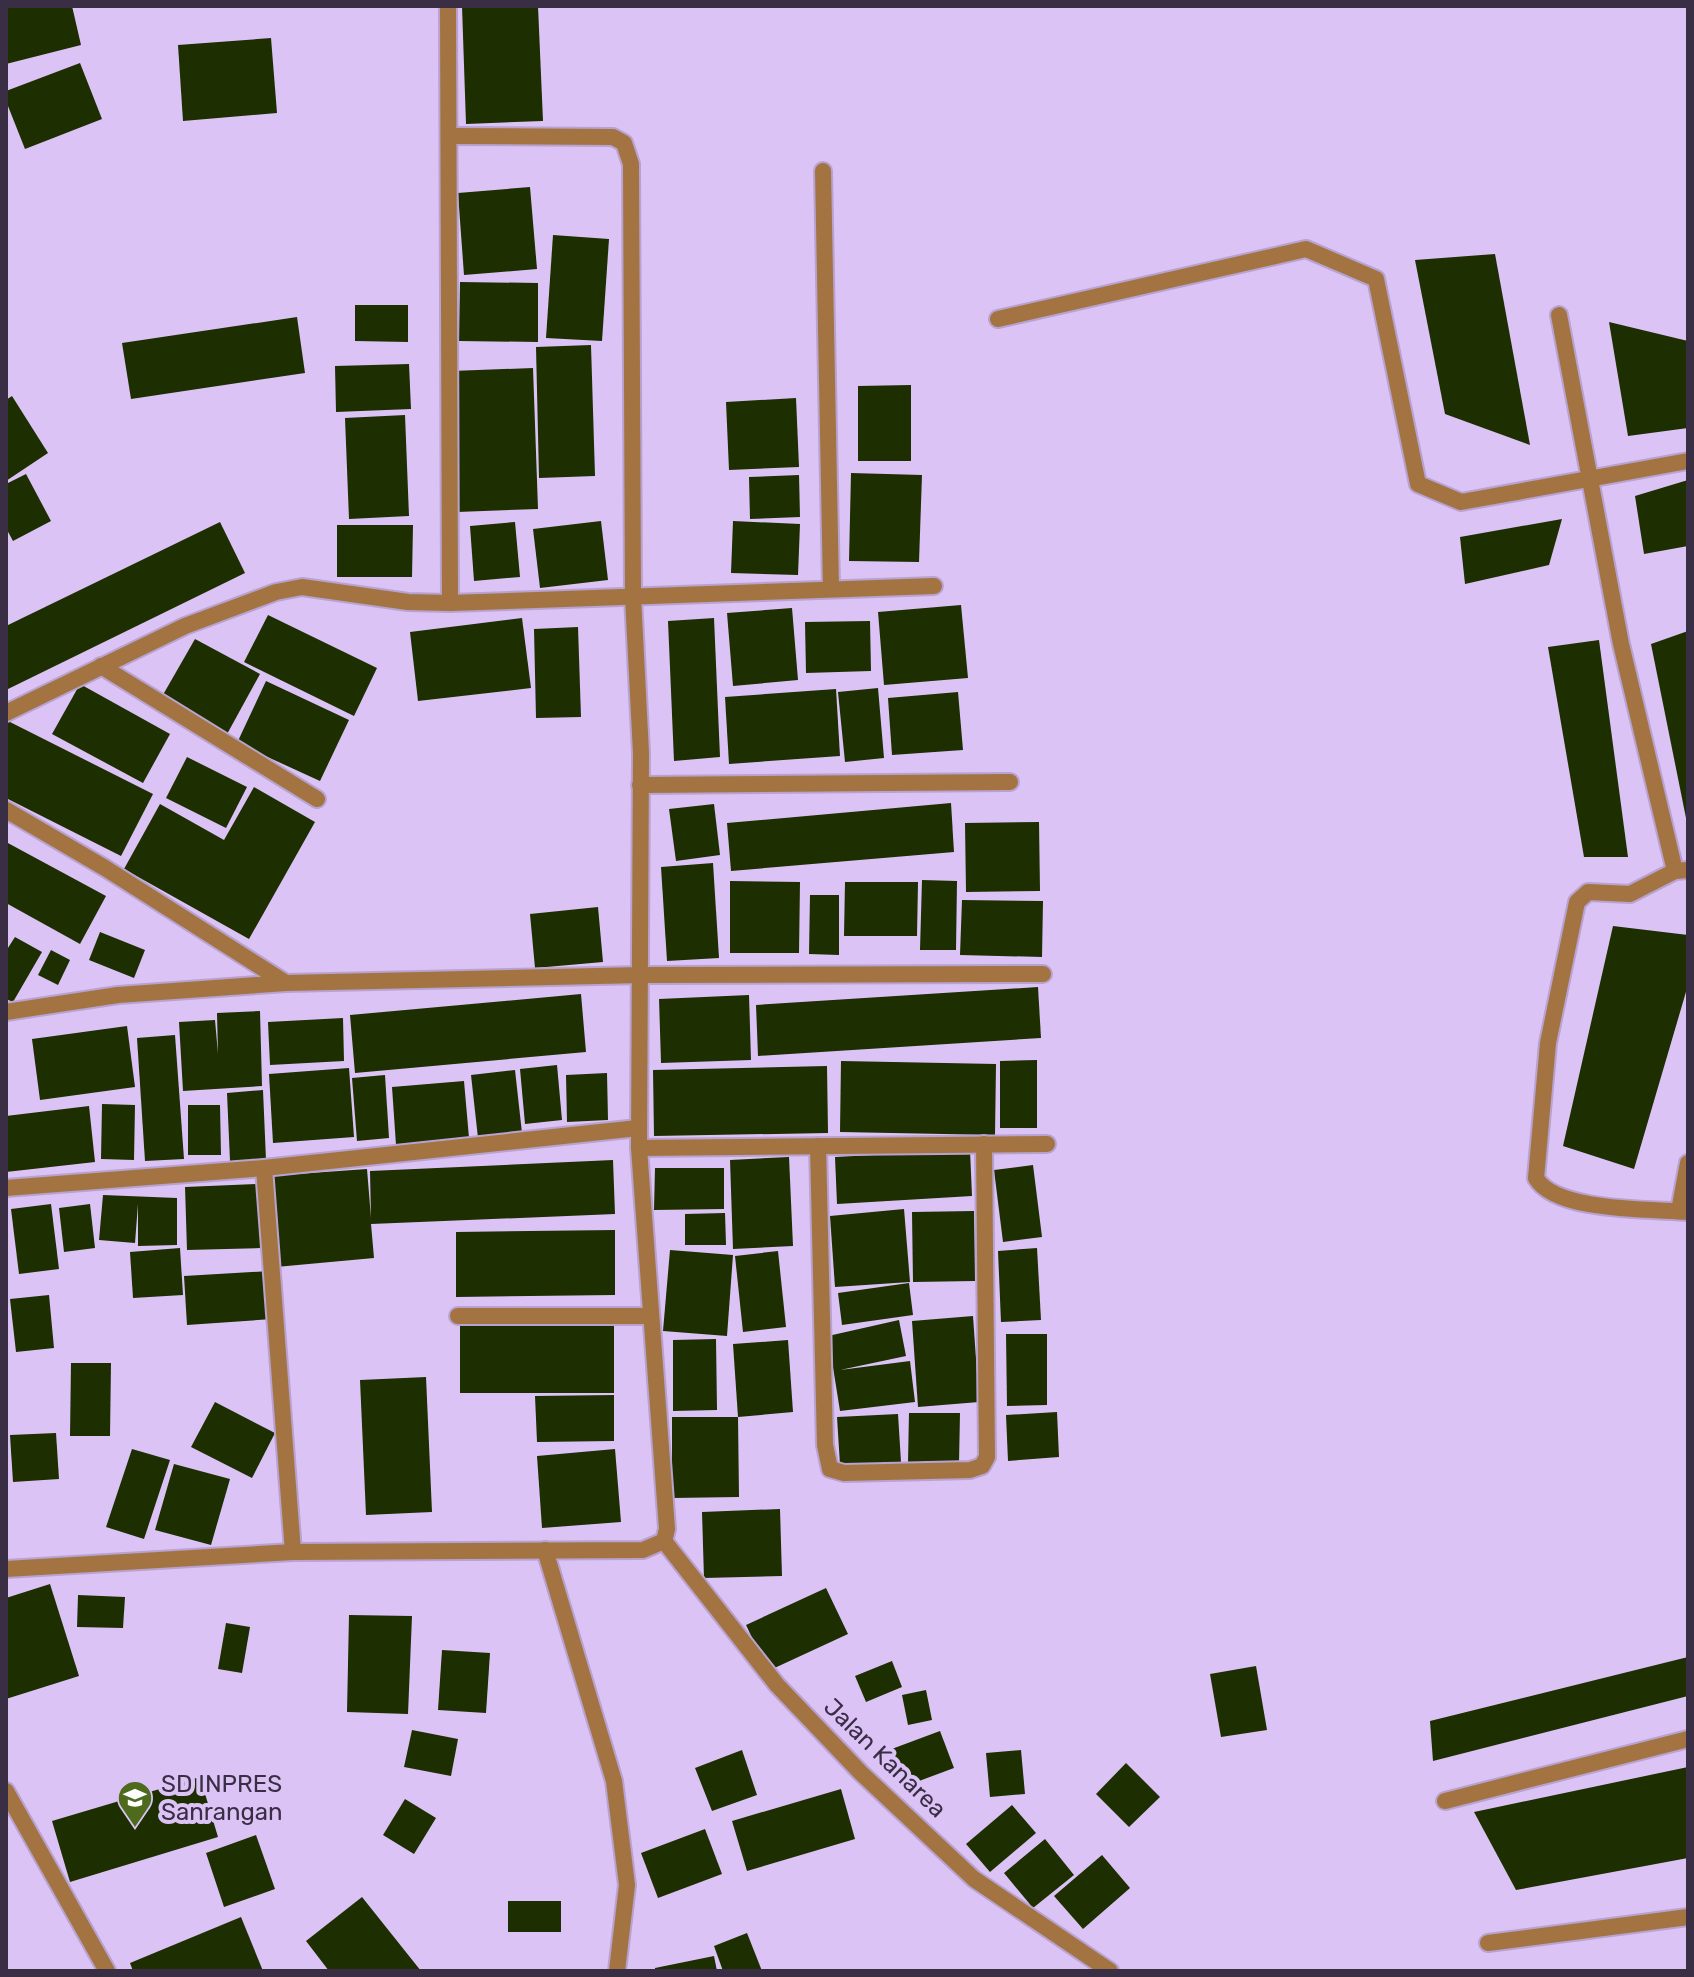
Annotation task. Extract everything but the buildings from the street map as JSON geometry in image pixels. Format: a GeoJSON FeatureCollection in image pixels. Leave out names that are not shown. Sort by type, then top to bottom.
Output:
{"type":"FeatureCollection","features":[{"type":"Feature","properties":{"kind":"street"},"geometry":{"type":"LineString","coordinates":[[448,6],[451,136],[450,603]]}},
{"type":"Feature","properties":{"kind":"street"},"geometry":{"type":"LineString","coordinates":[[6,1569],[293,1552],[643,1550],[664,1541],[667,1521],[649,1316],[638,1128],[642,975],[640,785],[633,597],[631,164],[628,150],[613,137],[451,136]]}},
{"type":"Feature","properties":{"kind":"street"},"geometry":{"type":"LineString","coordinates":[[823,171],[831,589]]}},
{"type":"Feature","properties":{"kind":"street"},"geometry":{"type":"LineString","coordinates":[[998,319],[1306,249],[1376,279],[1418,484],[1461,502],[1688,461]]}},
{"type":"Feature","properties":{"kind":"street"},"geometry":{"type":"LineString","coordinates":[[1559,315],[1621,644],[1682,870],[1634,893],[1588,892],[1577,902],[1548,1043],[1536,1178],[1550,1194],[1574,1202],[1684,1211],[1688,1163]]}},
{"type":"Feature","properties":{"kind":"street"},"geometry":{"type":"LineString","coordinates":[[6,713],[101,666],[248,601],[302,587],[408,602],[450,603],[934,586]]}},
{"type":"Feature","properties":{"kind":"street"},"geometry":{"type":"LineString","coordinates":[[101,666],[317,799]]}},
{"type":"Feature","properties":{"kind":"street"},"geometry":{"type":"LineString","coordinates":[[640,785],[1010,782]]}},
{"type":"Feature","properties":{"kind":"street"},"geometry":{"type":"LineString","coordinates":[[6,810],[105,868],[286,983]]}},
{"type":"Feature","properties":{"kind":"street"},"geometry":{"type":"LineString","coordinates":[[6,1012],[118,995],[286,983],[642,975],[1043,974]]}},
{"type":"Feature","properties":{"kind":"street"},"geometry":{"type":"LineString","coordinates":[[6,1188],[264,1168],[638,1128]]}},
{"type":"Feature","properties":{"kind":"street"},"geometry":{"type":"LineString","coordinates":[[818,1146],[825,1445],[830,1469],[844,1473],[970,1470],[982,1466],[987,1457],[984,1144]]}},
{"type":"Feature","properties":{"kind":"street"},"geometry":{"type":"LineString","coordinates":[[639,1148],[1047,1144]]}},
{"type":"Feature","properties":{"kind":"street"},"geometry":{"type":"LineString","coordinates":[[264,1168],[293,1552]]}},
{"type":"Feature","properties":{"kind":"street"},"geometry":{"type":"LineString","coordinates":[[458,1316],[649,1316]]}},
{"type":"Feature","properties":{"kind":"street","name":"Jalan Kanarea"},"geometry":{"type":"LineString","coordinates":[[664,1541],[777,1685],[861,1773],[974,1879],[1110,1971]]}},
{"type":"Feature","properties":{"kind":"street"},"geometry":{"type":"LineString","coordinates":[[545,1550],[614,1781],[627,1885],[617,1971]]}},
{"type":"Feature","properties":{"kind":"street"},"geometry":{"type":"LineString","coordinates":[[1445,1801],[1688,1739]]}},
{"type":"Feature","properties":{"kind":"street"},"geometry":{"type":"LineString","coordinates":[[6,1791],[107,1971]]}},
{"type":"Feature","properties":{"kind":"street"},"geometry":{"type":"LineString","coordinates":[[1488,1943],[1688,1917]]}},
{"type":"Feature","properties":{"kind":"place","name":"SD INPRES Sanrangan"},"geometry":{"type":"Point","coordinates":[135,1829]}}]}
